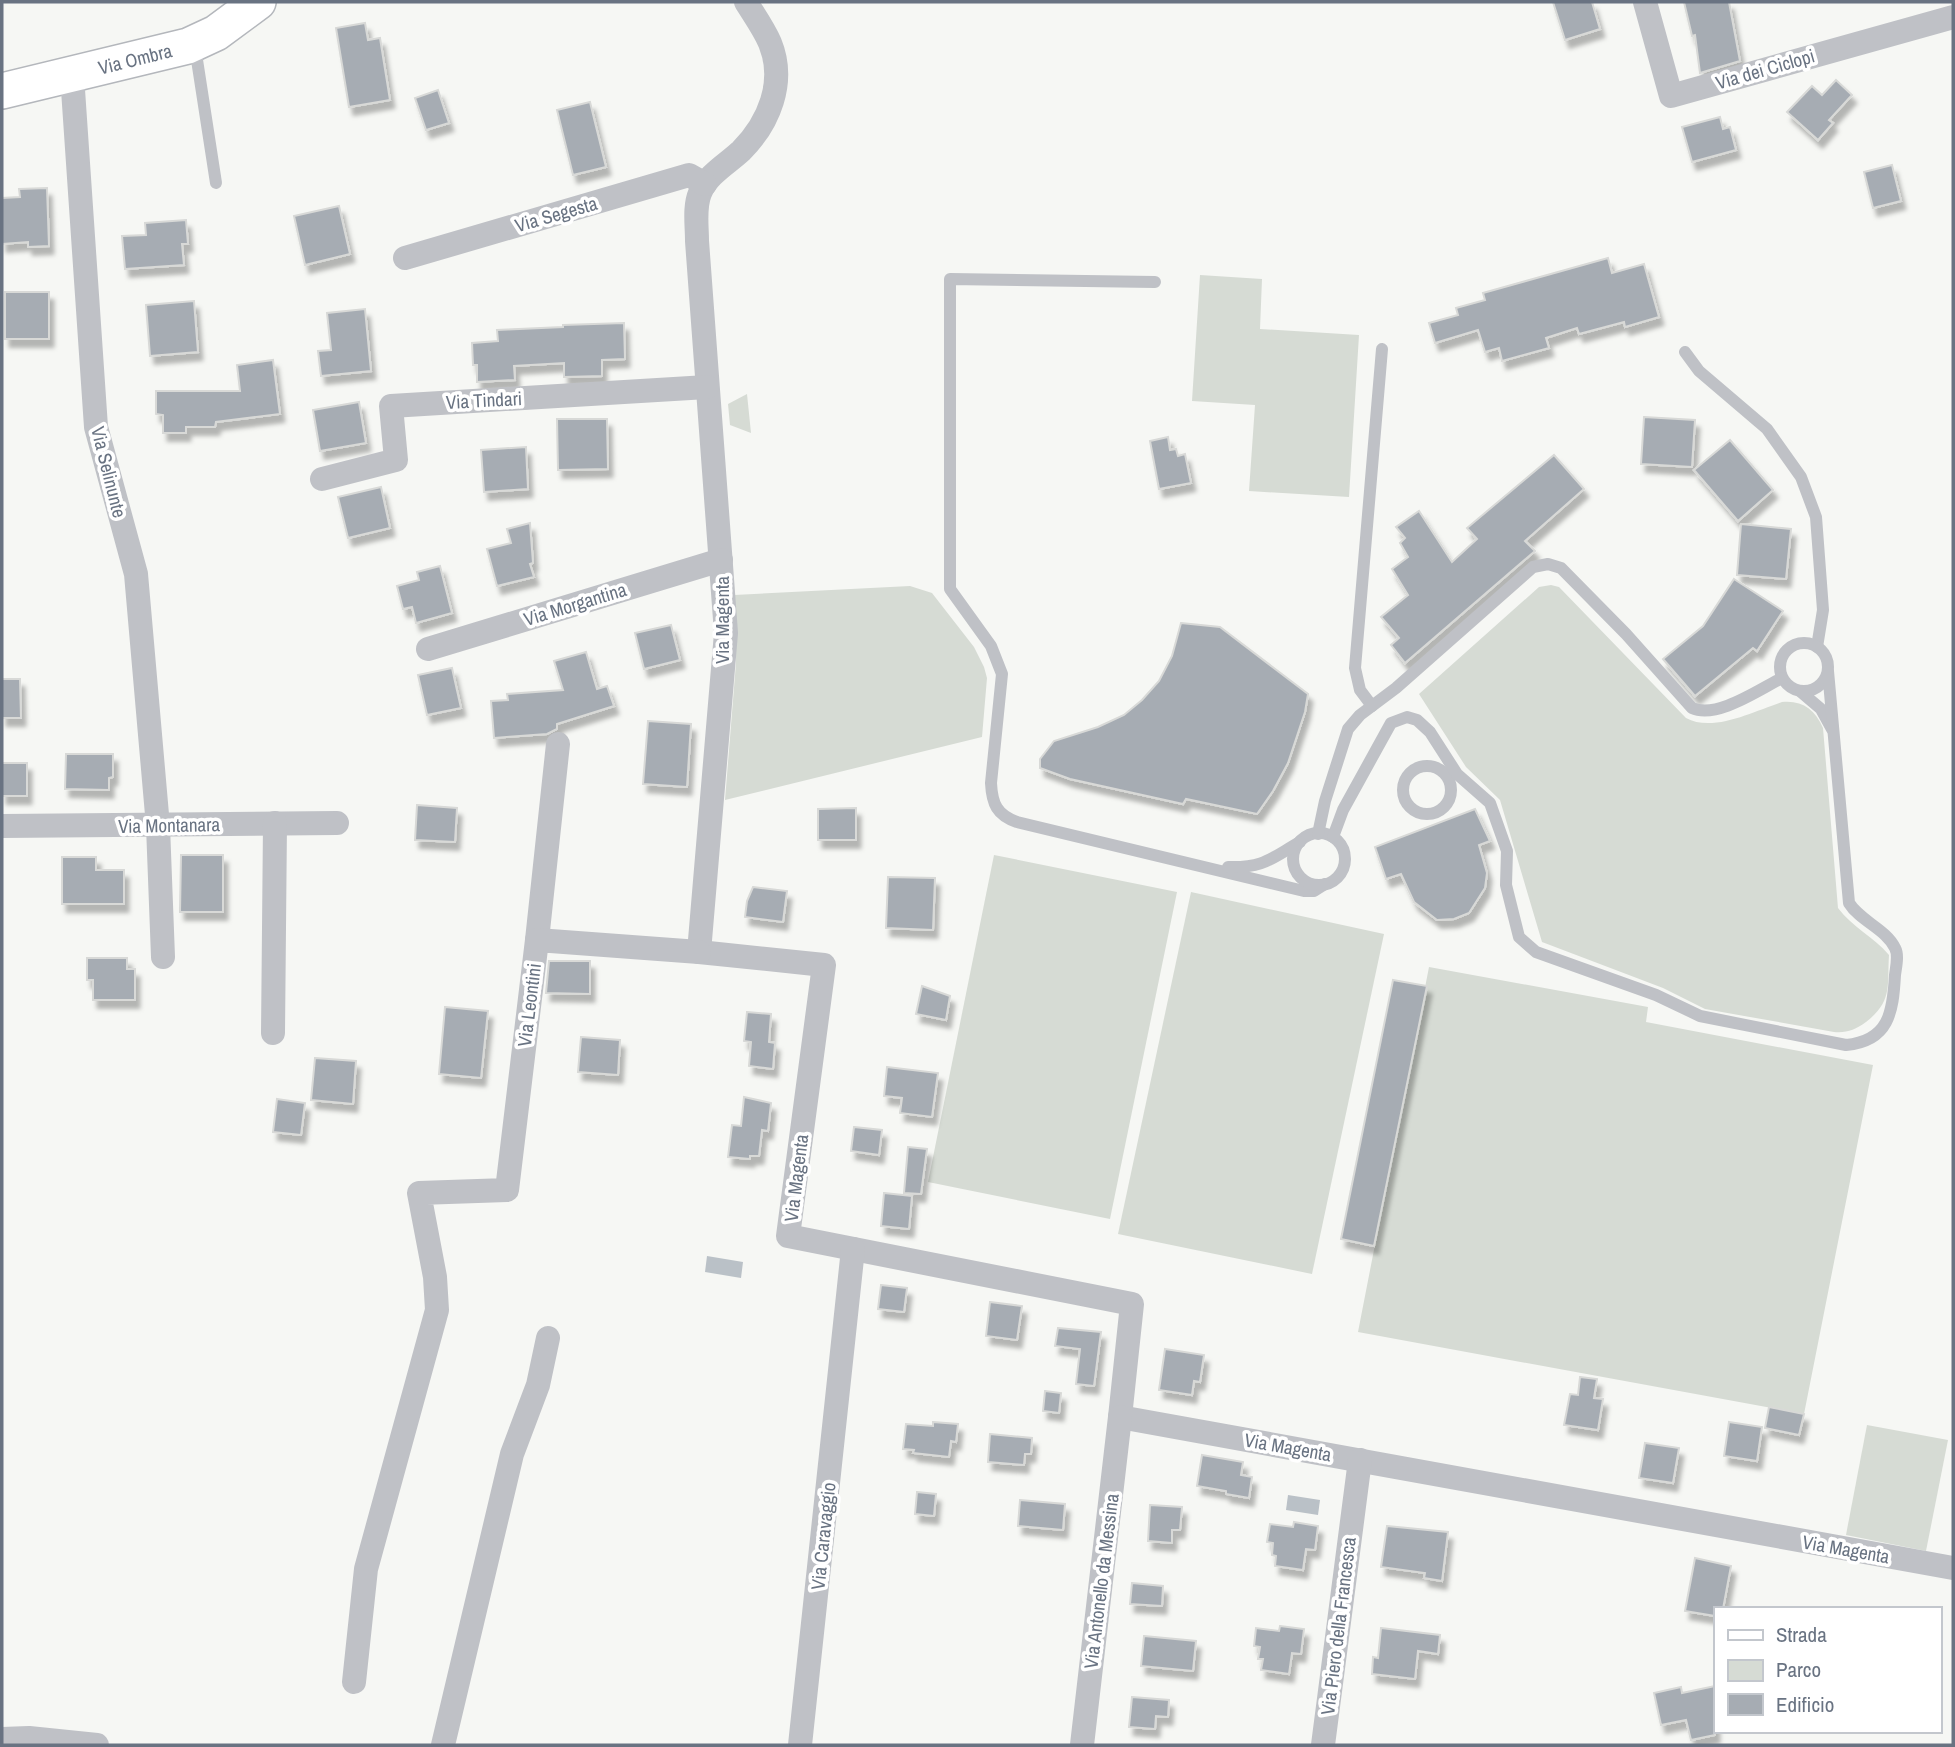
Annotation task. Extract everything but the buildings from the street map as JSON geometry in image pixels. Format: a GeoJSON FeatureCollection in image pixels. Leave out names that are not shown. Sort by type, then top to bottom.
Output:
{"type":"FeatureCollection","features":[{"type":"Feature","properties":{"kind":"main road","name":"Via Ombra"},"geometry":{"type":"LineString","coordinates":[[2,91],[194,44],[216,33],[258,2]]}},
{"type":"Feature","properties":{"kind":"street"},"geometry":{"type":"LineString","coordinates":[[705,184],[718,169],[741,151],[757,132],[773,100],[775,72],[770,43],[746,2]]}},
{"type":"Feature","properties":{"kind":"street","name":"Via dei Ciclopi"},"geometry":{"type":"LineString","coordinates":[[1645,2],[1671,96],[1953,17]]}},
{"type":"Feature","properties":{"kind":"street","name":"Via Selinunte"},"geometry":{"type":"LineString","coordinates":[[72,75],[96,428],[136,574],[158,825],[163,957]]}},
{"type":"Feature","properties":{"kind":"street","name":"Via Segesta"},"geometry":{"type":"LineString","coordinates":[[405,258],[689,175],[705,184]]}},
{"type":"Feature","properties":{"kind":"street","name":"Via Magenta"},"geometry":{"type":"LineString","coordinates":[[705,184],[699,194],[697,231],[726,634],[699,952],[824,965],[788,1236],[1132,1304],[1120,1417],[1953,1568]]}},
{"type":"Feature","properties":{"kind":"street","name":"Via Tindari"},"geometry":{"type":"LineString","coordinates":[[322,479],[396,460],[391,406],[707,387]]}},
{"type":"Feature","properties":{"kind":"street","name":"Via Morgantina"},"geometry":{"type":"LineString","coordinates":[[428,649],[721,560]]}},
{"type":"Feature","properties":{"kind":"street"},"geometry":{"type":"LineString","coordinates":[[537,940],[558,744]]}},
{"type":"Feature","properties":{"kind":"street"},"geometry":{"type":"LineString","coordinates":[[273,1033],[275,823]]}},
{"type":"Feature","properties":{"kind":"street","name":"Via Montanara"},"geometry":{"type":"LineString","coordinates":[[2,826],[337,823]]}},
{"type":"Feature","properties":{"kind":"street","name":"Via Leontini"},"geometry":{"type":"LineString","coordinates":[[354,1682],[366,1569],[437,1310],[435,1277],[419,1193],[507,1190],[537,940],[699,952]]}},
{"type":"Feature","properties":{"kind":"street","name":"Via Caravaggio"},"geometry":{"type":"LineString","coordinates":[[800,1745],[853,1250]]}},
{"type":"Feature","properties":{"kind":"street"},"geometry":{"type":"LineString","coordinates":[[443,1745],[512,1454],[538,1385],[548,1338]]}},
{"type":"Feature","properties":{"kind":"street","name":"Via Antonello da Messina"},"geometry":{"type":"LineString","coordinates":[[1082,1745],[1120,1417]]}},
{"type":"Feature","properties":{"kind":"street","name":"Via Piero della Francesca"},"geometry":{"type":"LineString","coordinates":[[1323,1745],[1360,1460]]}},
{"type":"Feature","properties":{"kind":"street"},"geometry":{"type":"LineString","coordinates":[[2,1739],[29,1738],[97,1745]]}},
{"type":"Feature","properties":{"kind":"lane"},"geometry":{"type":"LineString","coordinates":[[194,44],[216,183]]}},
{"type":"Feature","properties":{"kind":"lane"},"geometry":{"type":"LineString","coordinates":[[1155,282],[950,279],[950,589],[991,646],[1002,674],[991,798],[996,810],[1006,818],[1304,891],[1314,891],[1338,876],[1345,863],[1343,848],[1333,837],[1318,834],[1308,836],[1275,859],[1257,866],[1203,866]]}},
{"type":"Feature","properties":{"kind":"lane"},"geometry":{"type":"LineString","coordinates":[[1372,706],[1360,690],[1355,668],[1382,349]]}},
{"type":"Feature","properties":{"kind":"lane"},"geometry":{"type":"LineString","coordinates":[[1685,352],[1699,371],[1767,429],[1801,477],[1816,517],[1823,610],[1817,647]]}},
{"type":"Feature","properties":{"kind":"lane"},"geometry":{"type":"LineString","coordinates":[[1318,834],[1325,801],[1348,729],[1360,715],[1534,567],[1548,564],[1561,568],[1626,634],[1692,708],[1716,711],[1782,678]]}},
{"type":"Feature","properties":{"kind":"lane"},"geometry":{"type":"LineString","coordinates":[[1333,837],[1343,810],[1391,723],[1407,717],[1417,720],[1430,732],[1452,775],[1490,803],[1507,851],[1506,885],[1519,937],[1536,952],[1656,995],[1700,1016],[1846,1045],[1864,1044],[1880,1031],[1890,1016],[1894,999],[1897,951],[1891,942],[1854,911],[1849,903],[1835,735],[1826,657],[1817,647],[1808,643],[1798,644],[1786,651],[1780,664],[1782,678],[1787,686],[1801,692],[1821,709],[1835,735]]}},
{"type":"Feature","properties":{"kind":"lane"},"geometry":{"type":"LineString","coordinates":[[1801,692],[1819,687],[1828,671]]}},
{"type":"Feature","properties":{"kind":"lane"},"geometry":{"type":"LineString","coordinates":[[1300,842],[1294,856],[1294,865],[1299,875],[1311,883],[1325,884]]}},
{"type":"Feature","properties":{"kind":"green space"},"geometry":{"type":"Polygon","coordinates":[[[1200,275],[1262,279],[1260,329],[1359,335],[1349,497],[1249,491],[1255,405],[1192,401],[1200,275]]]}},
{"type":"Feature","properties":{"kind":"green space"},"geometry":{"type":"Polygon","coordinates":[[[747,394],[751,433],[730,425],[728,404],[747,394]]]}},
{"type":"Feature","properties":{"kind":"green space"},"geometry":{"type":"Polygon","coordinates":[[[910,586],[932,593],[974,647],[984,667],[987,678],[982,737],[725,800],[736,663],[734,595],[910,586]]]}},
{"type":"Feature","properties":{"kind":"green space"},"geometry":{"type":"Polygon","coordinates":[[[1539,587],[1559,587],[1686,718],[1697,722],[1721,722],[1782,702],[1802,704],[1816,716],[1823,728],[1838,908],[1889,955],[1885,1000],[1866,1022],[1851,1030],[1834,1032],[1705,1009],[1663,988],[1542,942],[1500,800],[1466,767],[1419,694],[1539,587]]]}},
{"type":"Feature","properties":{"kind":"green space"},"geometry":{"type":"Polygon","coordinates":[[[994,855],[1177,892],[1110,1219],[928,1182],[994,855]]]}},
{"type":"Feature","properties":{"kind":"green space"},"geometry":{"type":"Polygon","coordinates":[[[1191,892],[1384,934],[1312,1274],[1118,1234],[1191,892]]]}},
{"type":"Feature","properties":{"kind":"green space"},"geometry":{"type":"Polygon","coordinates":[[[1429,967],[1648,1007],[1646,1022],[1873,1065],[1804,1414],[1358,1332],[1429,967]]]}},
{"type":"Feature","properties":{"kind":"green space"},"geometry":{"type":"Polygon","coordinates":[[[1867,1425],[1948,1440],[1926,1551],[1846,1535],[1867,1425]]]}},
{"type":"Feature","properties":{"kind":"shaded area"},"geometry":{"type":"Polygon","coordinates":[[[707,1256],[743,1262],[741,1278],[705,1272],[707,1256]]]}},
{"type":"Feature","properties":{"kind":"shaded area"},"geometry":{"type":"Polygon","coordinates":[[[1288,1495],[1320,1500],[1318,1515],[1286,1510],[1288,1495]]]}}]}
